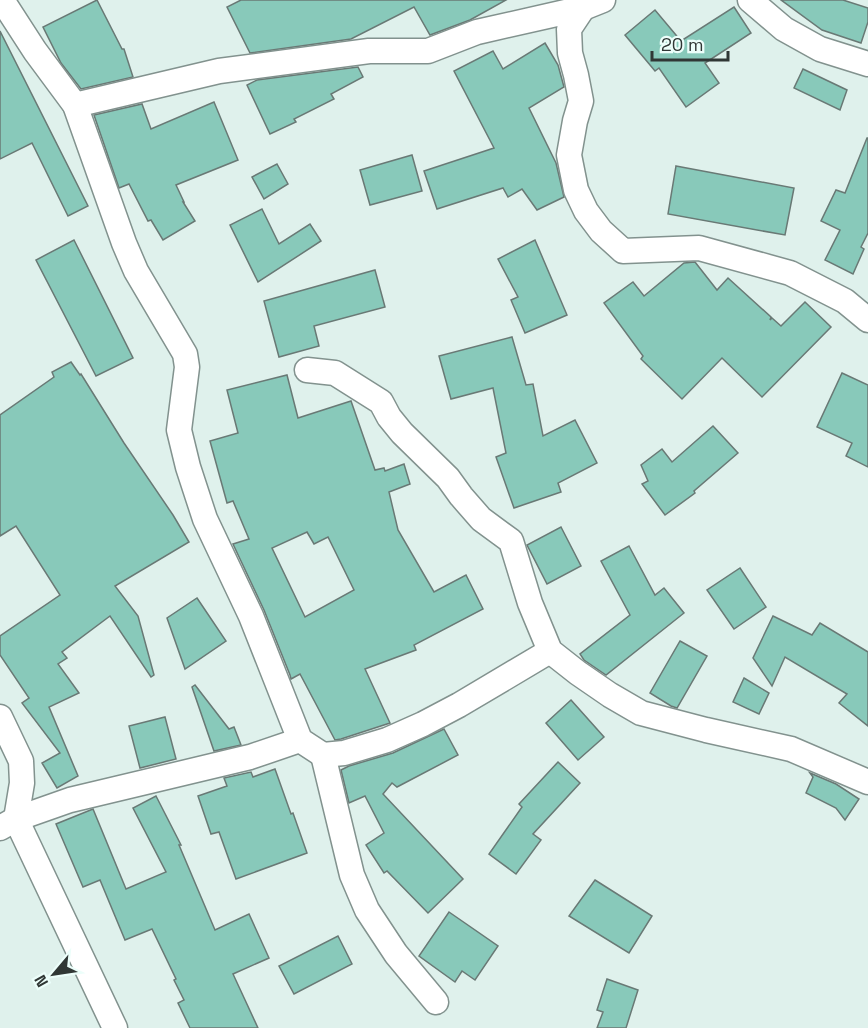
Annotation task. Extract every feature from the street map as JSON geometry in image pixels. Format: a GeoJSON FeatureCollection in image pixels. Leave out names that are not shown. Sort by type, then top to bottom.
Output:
{"type":"FeatureCollection","features":[{"type":"Feature","properties":{"kind":"street"},"geometry":{"type":"LineString","coordinates":[[750,0],[784,28],[820,49],[868,64]]}},
{"type":"Feature","properties":{"kind":"street"},"geometry":{"type":"LineString","coordinates":[[75,105],[219,71],[369,51],[428,51],[477,32],[592,4]]}},
{"type":"Feature","properties":{"kind":"street"},"geometry":{"type":"LineString","coordinates":[[592,4],[569,29],[570,53],[581,101],[569,155],[576,190],[586,211],[601,231],[623,251],[699,248],[790,273],[845,301],[868,320]]}},
{"type":"Feature","properties":{"kind":"street"},"geometry":{"type":"LineString","coordinates":[[5,12],[75,105],[132,262],[185,354],[187,367],[179,430],[188,467],[205,519],[251,616],[300,740],[323,755],[344,753],[387,740],[459,705],[550,651]]}},
{"type":"Feature","properties":{"kind":"street"},"geometry":{"type":"LineString","coordinates":[[307,370],[335,373],[381,402],[402,433],[448,478],[481,519],[511,541],[530,603],[550,651],[602,689],[641,713],[791,748],[868,782]]}},
{"type":"Feature","properties":{"kind":"street"},"geometry":{"type":"LineString","coordinates":[[0,717],[21,760],[22,783],[8,824],[115,1028]]}},
{"type":"Feature","properties":{"kind":"street"},"geometry":{"type":"LineString","coordinates":[[8,824],[70,800],[250,757],[300,740]]}},
{"type":"Feature","properties":{"kind":"street"},"geometry":{"type":"LineString","coordinates":[[323,755],[352,875],[367,910],[396,954],[436,1002]]}},
{"type":"Feature","properties":{"kind":"building"},"geometry":{"type":"Polygon","coordinates":[[[97,0],[124,49],[133,77],[81,89],[61,63],[43,27],[97,0]]]}},
{"type":"Feature","properties":{"kind":"building"},"geometry":{"type":"Polygon","coordinates":[[[241,0],[506,0],[470,20],[430,35],[414,7],[351,39],[250,53],[227,7],[241,0]]]}},
{"type":"Feature","properties":{"kind":"building"},"geometry":{"type":"Polygon","coordinates":[[[781,0],[843,0],[868,8],[868,22],[861,43],[822,30],[781,0]]]}},
{"type":"Feature","properties":{"kind":"building"},"geometry":{"type":"Polygon","coordinates":[[[734,7],[751,33],[705,63],[719,83],[686,107],[659,68],[655,71],[625,35],[655,10],[681,41],[734,7]]]}},
{"type":"Feature","properties":{"kind":"building"},"geometry":{"type":"Polygon","coordinates":[[[0,31],[88,206],[68,216],[32,143],[0,159],[0,31]]]}},
{"type":"Feature","properties":{"kind":"building"},"geometry":{"type":"Polygon","coordinates":[[[545,43],[558,65],[564,87],[529,108],[556,163],[564,197],[537,210],[522,189],[508,197],[503,188],[437,209],[424,171],[494,148],[454,71],[493,51],[503,69],[545,43]]]}},
{"type":"Feature","properties":{"kind":"building"},"geometry":{"type":"Polygon","coordinates":[[[358,67],[363,77],[331,94],[334,99],[294,119],[296,122],[270,134],[247,85],[257,80],[358,67]]]}},
{"type":"Feature","properties":{"kind":"building"},"geometry":{"type":"Polygon","coordinates":[[[803,69],[847,90],[840,110],[794,88],[803,69]]]}},
{"type":"Feature","properties":{"kind":"building"},"geometry":{"type":"Polygon","coordinates":[[[214,102],[238,160],[176,185],[195,221],[163,240],[151,220],[148,221],[129,184],[119,188],[94,115],[142,104],[151,129],[214,102]]]}},
{"type":"Feature","properties":{"kind":"building"},"geometry":{"type":"Polygon","coordinates":[[[867,138],[868,233],[853,274],[825,260],[840,230],[821,221],[836,190],[845,193],[867,138]]]}},
{"type":"Feature","properties":{"kind":"building"},"geometry":{"type":"Polygon","coordinates":[[[412,155],[422,191],[370,205],[360,170],[412,155]]]}},
{"type":"Feature","properties":{"kind":"building"},"geometry":{"type":"Polygon","coordinates":[[[277,164],[288,184],[264,199],[252,177],[277,164]]]}},
{"type":"Feature","properties":{"kind":"building"},"geometry":{"type":"Polygon","coordinates":[[[676,166],[794,188],[785,235],[668,214],[676,166]]]}},
{"type":"Feature","properties":{"kind":"building"},"geometry":{"type":"Polygon","coordinates":[[[262,209],[279,244],[310,224],[321,241],[258,282],[230,225],[262,209]]]}},
{"type":"Feature","properties":{"kind":"building"},"geometry":{"type":"Polygon","coordinates":[[[74,240],[133,358],[96,376],[36,260],[74,240]]]}},
{"type":"Feature","properties":{"kind":"building"},"geometry":{"type":"Polygon","coordinates":[[[535,240],[567,315],[525,333],[511,300],[518,297],[498,259],[535,240]]]}},
{"type":"Feature","properties":{"kind":"building"},"geometry":{"type":"Polygon","coordinates":[[[695,262],[717,290],[728,278],[771,317],[770,320],[772,318],[781,326],[805,302],[831,327],[762,397],[722,358],[682,399],[641,359],[643,356],[604,303],[633,282],[644,296],[684,263],[695,262]]]}},
{"type":"Feature","properties":{"kind":"building"},"geometry":{"type":"Polygon","coordinates":[[[375,270],[385,307],[314,326],[319,346],[279,357],[264,301],[375,270]]]}},
{"type":"Feature","properties":{"kind":"building"},"geometry":{"type":"Polygon","coordinates":[[[512,337],[526,385],[533,384],[543,436],[575,420],[597,463],[558,483],[561,492],[514,508],[496,457],[506,453],[493,388],[451,399],[439,356],[512,337]]]}},
{"type":"Feature","properties":{"kind":"building"},"geometry":{"type":"Polygon","coordinates":[[[71,362],[189,542],[115,586],[138,616],[154,675],[151,677],[110,616],[62,652],[67,658],[58,664],[79,693],[49,707],[78,776],[57,788],[42,763],[60,753],[22,703],[29,698],[0,655],[0,636],[60,595],[16,526],[0,536],[0,415],[54,377],[52,372],[71,362]]]}},
{"type":"Feature","properties":{"kind":"building"},"geometry":{"type":"Polygon","coordinates":[[[842,373],[868,385],[868,467],[846,456],[852,443],[817,427],[842,373]]]}},
{"type":"Feature","properties":{"kind":"building"},"geometry":{"type":"Polygon","coordinates":[[[287,375],[298,418],[351,401],[375,470],[384,468],[385,471],[404,464],[410,484],[389,492],[398,530],[434,592],[466,575],[483,609],[414,645],[416,650],[365,669],[390,723],[335,740],[300,674],[291,679],[264,610],[233,544],[249,539],[233,501],[227,503],[210,441],[238,433],[227,390],[287,375]],[[307,532],[272,548],[305,617],[354,590],[328,537],[314,544],[307,532]]]}},
{"type":"Feature","properties":{"kind":"building"},"geometry":{"type":"Polygon","coordinates":[[[713,426],[738,453],[694,491],[695,493],[665,515],[642,484],[648,481],[641,465],[662,449],[672,462],[713,426]]]}},
{"type":"Feature","properties":{"kind":"building"},"geometry":{"type":"Polygon","coordinates":[[[561,527],[581,566],[547,584],[527,545],[561,527]]]}},
{"type":"Feature","properties":{"kind":"building"},"geometry":{"type":"Polygon","coordinates":[[[629,546],[655,595],[664,588],[684,613],[606,675],[584,660],[580,654],[630,615],[601,561],[629,546]]]}},
{"type":"Feature","properties":{"kind":"building"},"geometry":{"type":"Polygon","coordinates":[[[740,568],[766,607],[734,629],[707,590],[740,568]]]}},
{"type":"Feature","properties":{"kind":"building"},"geometry":{"type":"Polygon","coordinates":[[[197,598],[226,641],[185,669],[167,618],[197,598]]]}},
{"type":"Feature","properties":{"kind":"building"},"geometry":{"type":"Polygon","coordinates":[[[773,616],[812,635],[820,623],[868,652],[868,726],[839,703],[847,694],[785,657],[772,686],[753,658],[773,616]]]}},
{"type":"Feature","properties":{"kind":"building"},"geometry":{"type":"Polygon","coordinates":[[[680,641],[707,656],[677,708],[650,693],[680,641]]]}},
{"type":"Feature","properties":{"kind":"building"},"geometry":{"type":"Polygon","coordinates":[[[744,678],[769,693],[759,714],[733,702],[744,678]]]}},
{"type":"Feature","properties":{"kind":"building"},"geometry":{"type":"Polygon","coordinates":[[[195,685],[229,729],[234,727],[241,745],[214,751],[192,687],[195,685]]]}},
{"type":"Feature","properties":{"kind":"building"},"geometry":{"type":"Polygon","coordinates":[[[571,700],[604,737],[578,760],[546,723],[571,700]]]}},
{"type":"Feature","properties":{"kind":"building"},"geometry":{"type":"Polygon","coordinates":[[[165,717],[176,759],[140,768],[129,726],[165,717]]]}},
{"type":"Feature","properties":{"kind":"building"},"geometry":{"type":"Polygon","coordinates":[[[444,729],[458,755],[397,787],[392,783],[383,794],[463,879],[428,913],[387,871],[384,873],[366,845],[384,833],[365,796],[349,803],[341,770],[393,753],[444,729]]]}},
{"type":"Feature","properties":{"kind":"building"},"geometry":{"type":"Polygon","coordinates":[[[558,762],[580,783],[533,834],[541,840],[516,874],[489,854],[522,807],[519,804],[558,762]]]}},
{"type":"Feature","properties":{"kind":"building"},"geometry":{"type":"Polygon","coordinates":[[[275,769],[307,853],[236,879],[219,832],[211,834],[198,796],[227,786],[224,778],[251,772],[253,777],[275,769]]]}},
{"type":"Feature","properties":{"kind":"building"},"geometry":{"type":"Polygon","coordinates":[[[810,773],[836,784],[859,799],[845,820],[836,808],[806,793],[813,777],[810,773]]]}},
{"type":"Feature","properties":{"kind":"building"},"geometry":{"type":"Polygon","coordinates":[[[156,796],[181,845],[179,845],[215,930],[249,914],[269,958],[233,974],[258,1028],[190,1028],[178,1003],[184,1000],[174,980],[176,979],[152,929],[125,940],[100,880],[83,887],[56,824],[93,809],[126,889],[166,872],[133,808],[156,796]]]}},
{"type":"Feature","properties":{"kind":"building"},"geometry":{"type":"Polygon","coordinates":[[[595,880],[652,916],[629,953],[569,916],[595,880]]]}},
{"type":"Feature","properties":{"kind":"building"},"geometry":{"type":"Polygon","coordinates":[[[449,912],[498,946],[475,980],[462,971],[455,982],[419,956],[449,912]]]}},
{"type":"Feature","properties":{"kind":"building"},"geometry":{"type":"Polygon","coordinates":[[[338,936],[352,964],[294,994],[279,966],[338,936]]]}},
{"type":"Feature","properties":{"kind":"building"},"geometry":{"type":"Polygon","coordinates":[[[607,979],[638,990],[626,1028],[597,1028],[603,1012],[597,1010],[607,979]]]}}]}
